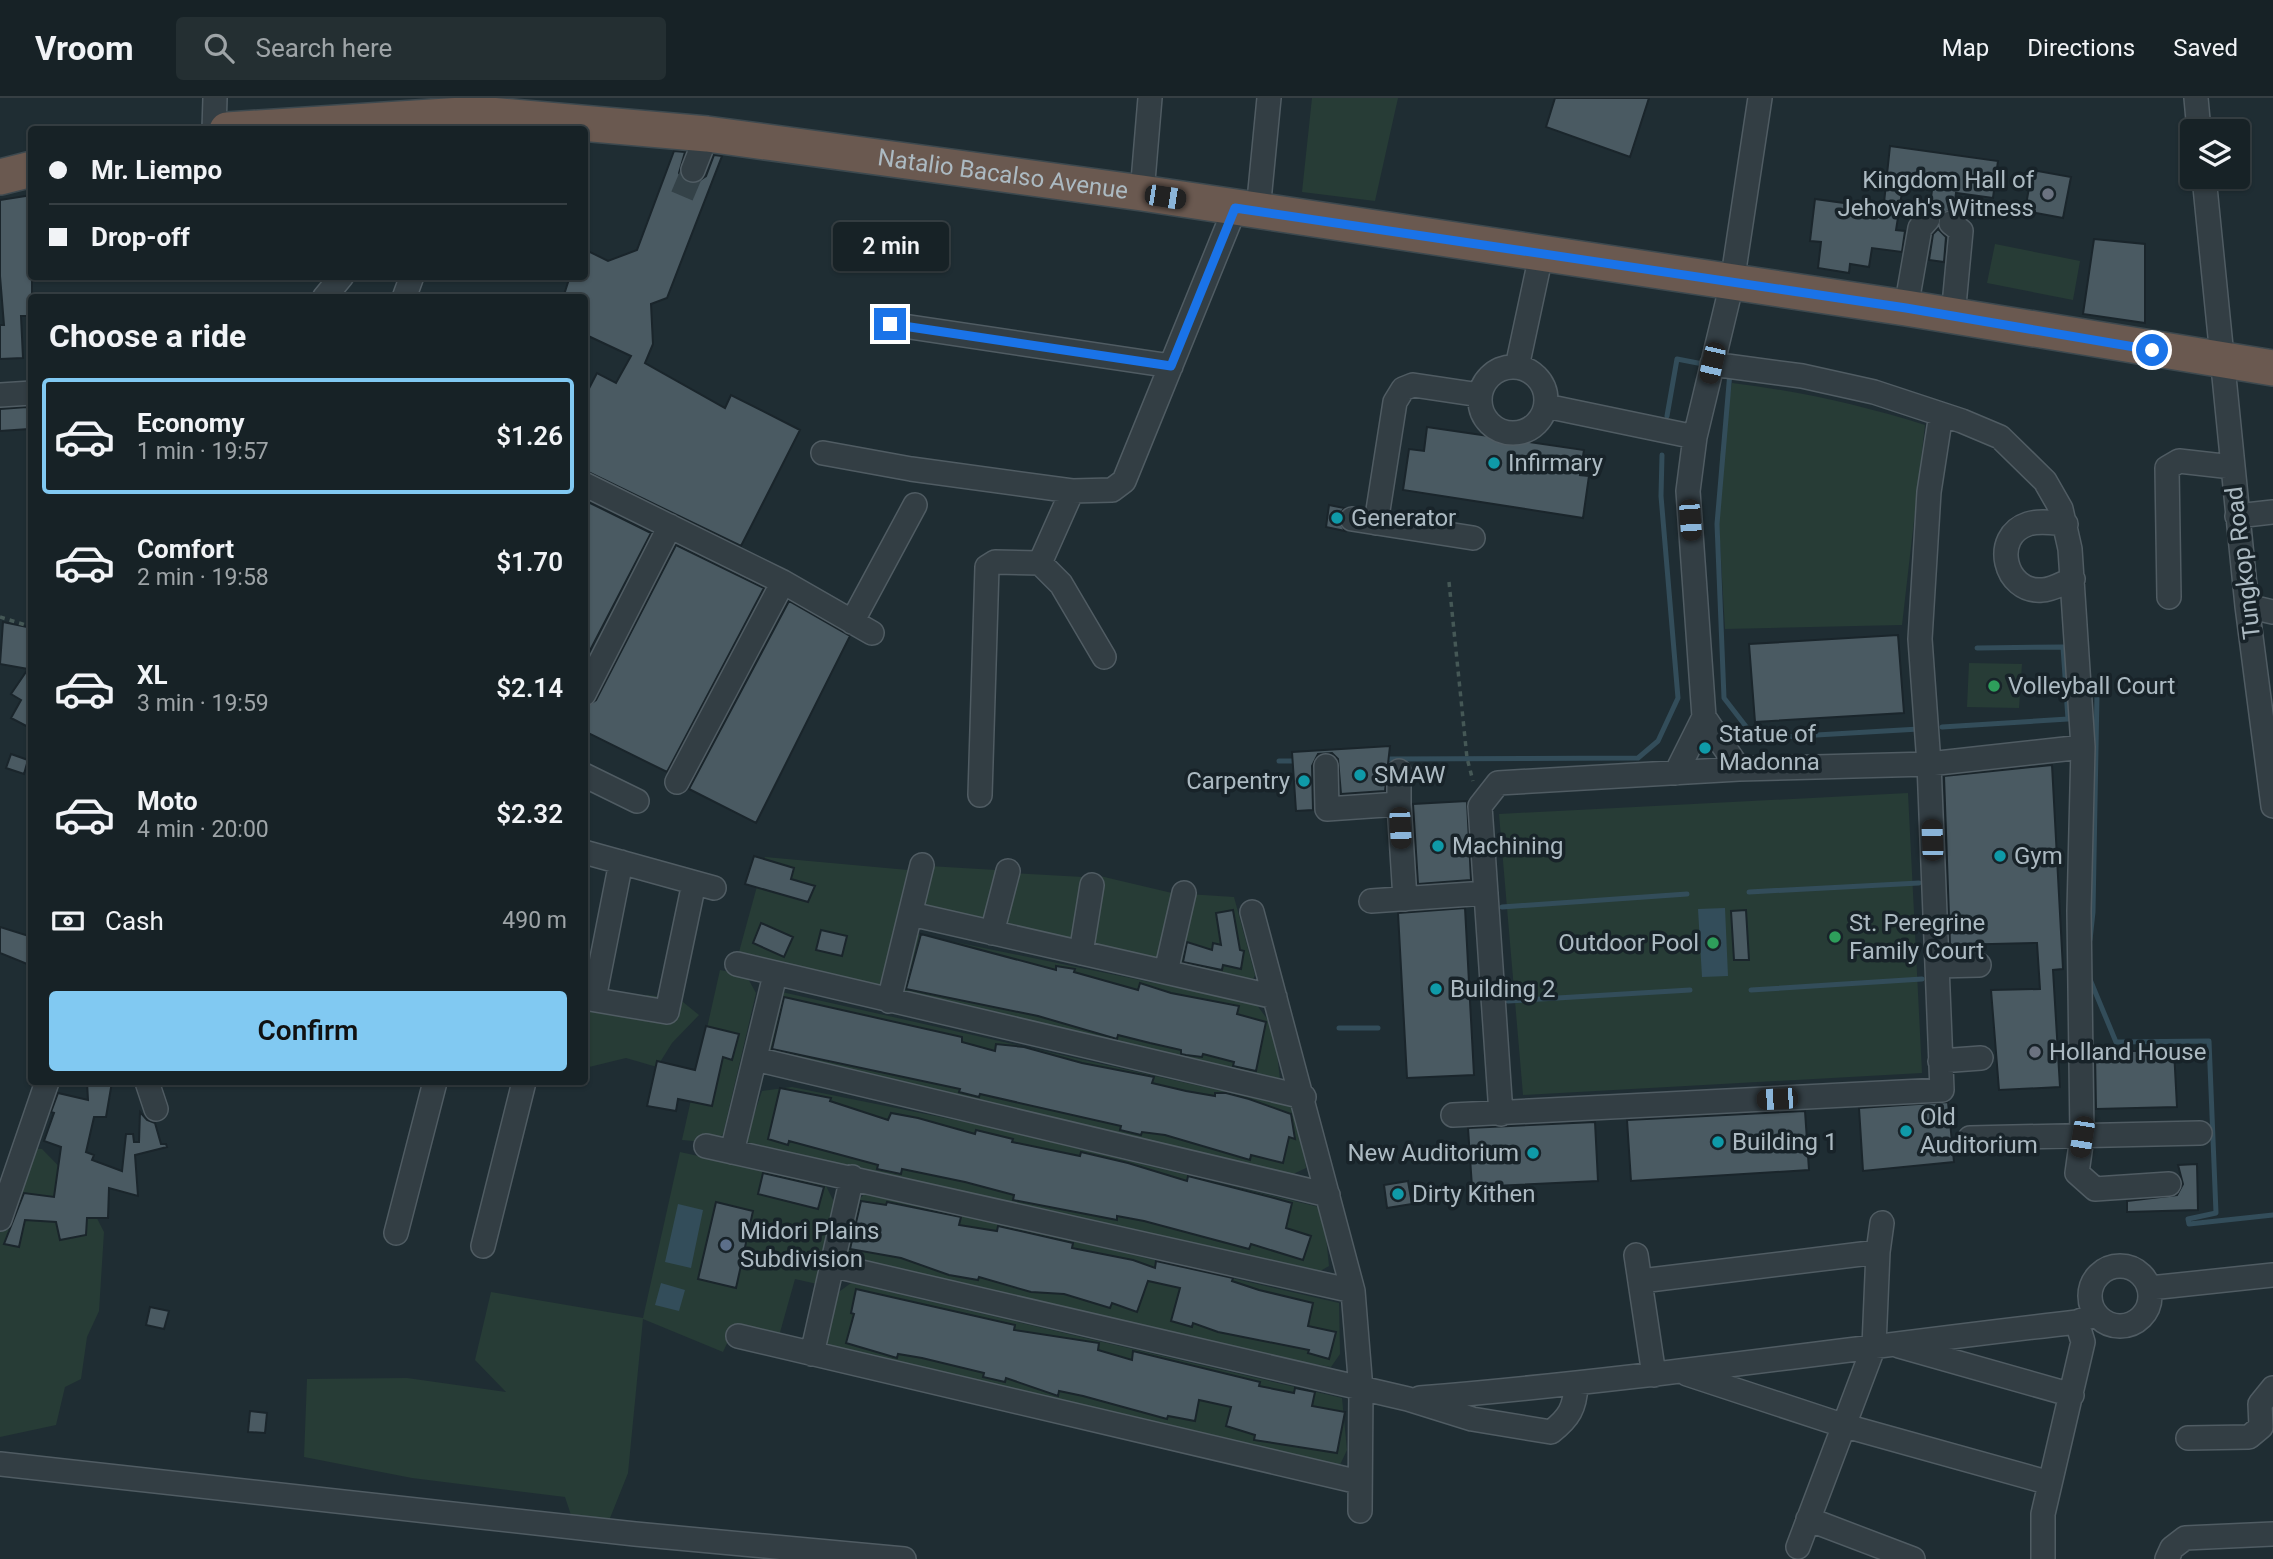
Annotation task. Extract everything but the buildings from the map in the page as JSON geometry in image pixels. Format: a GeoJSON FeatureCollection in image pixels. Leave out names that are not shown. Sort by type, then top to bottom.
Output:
{"type":"FeatureCollection","features":[{"type":"Feature","properties":{"kind":"highway","name":"Natalio Bacalso Avenue"},"geometry":{"type":"LineString","coordinates":[[290,126],[479,114],[707,134],[1142,193],[1906,308],[2273,368]]}},
{"type":"Feature","properties":{"kind":"highway"},"geometry":{"type":"LineString","coordinates":[[0,177],[28,170]]}},
{"type":"Feature","properties":{"kind":"street"},"geometry":{"type":"LineString","coordinates":[[214,126],[215,98]]}},
{"type":"Feature","properties":{"kind":"street"},"geometry":{"type":"LineString","coordinates":[[1142,193],[1150,98]]}},
{"type":"Feature","properties":{"kind":"street"},"geometry":{"type":"LineString","coordinates":[[823,453],[911,469],[1072,491],[1112,490],[1124,481],[1171,366],[1247,210],[1269,98]]}},
{"type":"Feature","properties":{"kind":"street"},"geometry":{"type":"LineString","coordinates":[[1739,769],[1704,717],[1688,491],[1695,437],[1732,283],[1760,98]]}},
{"type":"Feature","properties":{"kind":"street"},"geometry":{"type":"LineString","coordinates":[[2196,98],[2198,119]]}},
{"type":"Feature","properties":{"kind":"street"},"geometry":{"type":"LineString","coordinates":[[693,170],[707,134]]}},
{"type":"Feature","properties":{"kind":"street","name":"Tungkop Road"},"geometry":{"type":"LineString","coordinates":[[2205,189],[2237,516],[2273,806]]}},
{"type":"Feature","properties":{"kind":"street"},"geometry":{"type":"LineString","coordinates":[[1906,308],[1920,228],[1928,219]]}},
{"type":"Feature","properties":{"kind":"street"},"geometry":{"type":"LineString","coordinates":[[1951,223],[1961,231],[1953,316]]}},
{"type":"Feature","properties":{"kind":"street"},"geometry":{"type":"LineString","coordinates":[[1517,367],[1541,255]]}},
{"type":"Feature","properties":{"kind":"street"},"geometry":{"type":"LineString","coordinates":[[327,294],[339,280]]}},
{"type":"Feature","properties":{"kind":"street"},"geometry":{"type":"LineString","coordinates":[[890,324],[1171,366]]}},
{"type":"Feature","properties":{"kind":"street"},"geometry":{"type":"LineString","coordinates":[[1712,363],[1814,379],[1874,392],[1941,414],[2000,437],[2045,481],[2066,524],[2073,579],[2083,747],[2079,911],[2082,1137],[2077,1173],[2095,1189],[2169,1184]]}},
{"type":"Feature","properties":{"kind":"street"},"geometry":{"type":"LineString","coordinates":[[1517,367],[1530,371],[1540,380],[1546,392],[1546,407],[1537,424],[1518,433],[1508,433],[1498,430],[1484,416],[1480,395],[1492,373],[1517,367]]}},
{"type":"Feature","properties":{"kind":"street"},"geometry":{"type":"LineString","coordinates":[[1376,523],[1395,401],[1403,389],[1413,385],[1480,395]]}},
{"type":"Feature","properties":{"kind":"street"},"geometry":{"type":"LineString","coordinates":[[0,395],[28,393]]}},
{"type":"Feature","properties":{"kind":"street"},"geometry":{"type":"LineString","coordinates":[[1546,407],[1695,437]]}},
{"type":"Feature","properties":{"kind":"street"},"geometry":{"type":"LineString","coordinates":[[1452,1115],[1942,1090],[1929,764],[1920,639],[1929,492],[1941,414]]}},
{"type":"Feature","properties":{"kind":"street"},"geometry":{"type":"LineString","coordinates":[[2169,597],[2167,468],[2179,461],[2232,467]]}},
{"type":"Feature","properties":{"kind":"street"},"geometry":{"type":"LineString","coordinates":[[588,486],[783,582],[872,633]]}},
{"type":"Feature","properties":{"kind":"street"},"geometry":{"type":"LineString","coordinates":[[1040,563],[1072,491]]}},
{"type":"Feature","properties":{"kind":"street"},"geometry":{"type":"LineString","coordinates":[[852,622],[915,505]]}},
{"type":"Feature","properties":{"kind":"street"},"geometry":{"type":"LineString","coordinates":[[2237,516],[2273,512]]}},
{"type":"Feature","properties":{"kind":"street"},"geometry":{"type":"LineString","coordinates":[[1352,519],[1473,538]]}},
{"type":"Feature","properties":{"kind":"street"},"geometry":{"type":"LineString","coordinates":[[2066,524],[2039,522],[2021,528],[2008,542],[2005,562],[2014,579],[2030,589],[2049,589],[2073,579]]}},
{"type":"Feature","properties":{"kind":"street"},"geometry":{"type":"LineString","coordinates":[[588,686],[670,526]]}},
{"type":"Feature","properties":{"kind":"street"},"geometry":{"type":"LineString","coordinates":[[980,795],[987,568],[995,562],[1040,563],[1061,583],[1104,657]]}},
{"type":"Feature","properties":{"kind":"street"},"geometry":{"type":"LineString","coordinates":[[677,782],[783,582]]}},
{"type":"Feature","properties":{"kind":"street"},"geometry":{"type":"LineString","coordinates":[[2247,606],[2273,612]]}},
{"type":"Feature","properties":{"kind":"street"},"geometry":{"type":"LineString","coordinates":[[1676,773],[1704,717]]}},
{"type":"Feature","properties":{"kind":"street"},"geometry":{"type":"LineString","coordinates":[[1501,1114],[1479,806],[1498,783],[1739,769],[1929,764],[2083,747]]}},
{"type":"Feature","properties":{"kind":"street"},"geometry":{"type":"LineString","coordinates":[[1326,766],[1327,809],[1399,804]]}},
{"type":"Feature","properties":{"kind":"street"},"geometry":{"type":"LineString","coordinates":[[1399,771],[1405,899]]}},
{"type":"Feature","properties":{"kind":"street"},"geometry":{"type":"LineString","coordinates":[[588,777],[638,802]]}},
{"type":"Feature","properties":{"kind":"street"},"geometry":{"type":"LineString","coordinates":[[588,853],[621,862],[704,885],[667,1012],[589,998],[621,862]]}},
{"type":"Feature","properties":{"kind":"street"},"geometry":{"type":"LineString","coordinates":[[889,1001],[922,865]]}},
{"type":"Feature","properties":{"kind":"street"},"geometry":{"type":"LineString","coordinates":[[992,933],[1008,871]]}},
{"type":"Feature","properties":{"kind":"street"},"geometry":{"type":"LineString","coordinates":[[1081,953],[1092,885]]}},
{"type":"Feature","properties":{"kind":"street"},"geometry":{"type":"LineString","coordinates":[[1166,972],[1184,893]]}},
{"type":"Feature","properties":{"kind":"street"},"geometry":{"type":"LineString","coordinates":[[1371,901],[1486,893]]}},
{"type":"Feature","properties":{"kind":"street"},"geometry":{"type":"LineString","coordinates":[[1252,912],[1304,1097],[1353,1291],[1362,1390],[1360,1511]]}},
{"type":"Feature","properties":{"kind":"street"},"geometry":{"type":"LineString","coordinates":[[911,914],[1275,997]]}},
{"type":"Feature","properties":{"kind":"street"},"geometry":{"type":"LineString","coordinates":[[737,964],[1304,1097]]}},
{"type":"Feature","properties":{"kind":"street"},"geometry":{"type":"LineString","coordinates":[[1937,966],[1979,965]]}},
{"type":"Feature","properties":{"kind":"street"},"geometry":{"type":"LineString","coordinates":[[732,1152],[775,975]]}},
{"type":"Feature","properties":{"kind":"street"},"geometry":{"type":"LineString","coordinates":[[1940,1061],[1981,1058]]}},
{"type":"Feature","properties":{"kind":"street"},"geometry":{"type":"LineString","coordinates":[[755,1059],[1328,1195]]}},
{"type":"Feature","properties":{"kind":"street"},"geometry":{"type":"LineString","coordinates":[[0,1219],[46,1085]]}},
{"type":"Feature","properties":{"kind":"street"},"geometry":{"type":"LineString","coordinates":[[148,1085],[156,1109]]}},
{"type":"Feature","properties":{"kind":"street"},"geometry":{"type":"LineString","coordinates":[[396,1233],[434,1085]]}},
{"type":"Feature","properties":{"kind":"street"},"geometry":{"type":"LineString","coordinates":[[483,1246],[523,1085]]}},
{"type":"Feature","properties":{"kind":"street"},"geometry":{"type":"LineString","coordinates":[[1970,1138],[2200,1133]]}},
{"type":"Feature","properties":{"kind":"street"},"geometry":{"type":"LineString","coordinates":[[706,1146],[1353,1291]]}},
{"type":"Feature","properties":{"kind":"street"},"geometry":{"type":"LineString","coordinates":[[812,1354],[852,1177]]}},
{"type":"Feature","properties":{"kind":"street"},"geometry":{"type":"LineString","coordinates":[[1798,1547],[1842,1425],[1882,1344],[1878,1252],[1882,1223]]}},
{"type":"Feature","properties":{"kind":"street"},"geometry":{"type":"LineString","coordinates":[[1641,1281],[1878,1252]]}},
{"type":"Feature","properties":{"kind":"street"},"geometry":{"type":"LineString","coordinates":[[1636,1255],[1654,1375]]}},
{"type":"Feature","properties":{"kind":"street"},"geometry":{"type":"LineString","coordinates":[[831,1265],[1408,1399],[1472,1419],[1551,1432],[1567,1420],[1575,1404],[1576,1385]]}},
{"type":"Feature","properties":{"kind":"street"},"geometry":{"type":"LineString","coordinates":[[1408,1399],[1576,1385],[2087,1318],[2118,1326],[2137,1321],[2149,1307],[2150,1288],[2146,1279],[2121,1265],[2103,1271],[2096,1278],[2090,1296],[2087,1318],[2083,1342],[2072,1395],[2043,1514],[2043,1559]]}},
{"type":"Feature","properties":{"kind":"street"},"geometry":{"type":"LineString","coordinates":[[2150,1288],[2273,1275]]}},
{"type":"Feature","properties":{"kind":"street"},"geometry":{"type":"LineString","coordinates":[[738,1336],[1359,1482]]}},
{"type":"Feature","properties":{"kind":"street"},"geometry":{"type":"LineString","coordinates":[[1882,1344],[2072,1395]]}},
{"type":"Feature","properties":{"kind":"street"},"geometry":{"type":"LineString","coordinates":[[1680,1372],[1842,1425],[2050,1483]]}},
{"type":"Feature","properties":{"kind":"street"},"geometry":{"type":"LineString","coordinates":[[2188,1438],[2249,1437],[2261,1427],[2260,1404],[2273,1388]]}},
{"type":"Feature","properties":{"kind":"street"},"geometry":{"type":"LineString","coordinates":[[0,1464],[622,1533],[904,1559]]}},
{"type":"Feature","properties":{"kind":"street"},"geometry":{"type":"LineString","coordinates":[[1808,1519],[1913,1559]]}},
{"type":"Feature","properties":{"kind":"street"},"geometry":{"type":"LineString","coordinates":[[2167,1559],[2172,1548],[2185,1538],[2273,1534]]}},
{"type":"Feature","properties":{"kind":"path"},"geometry":{"type":"LineString","coordinates":[[1449,582],[1467,758]]}},
{"type":"Feature","properties":{"kind":"path"},"geometry":{"type":"LineString","coordinates":[[0,617],[28,626]]}},
{"type":"Feature","properties":{"kind":"green space"},"geometry":{"type":"Polygon","coordinates":[[[1312,98],[1398,98],[1375,201],[1302,192],[1312,98]]]}},
{"type":"Feature","properties":{"kind":"green space"},"geometry":{"type":"Polygon","coordinates":[[[1995,244],[2080,261],[2073,300],[1987,283],[1995,244]]]}},
{"type":"Feature","properties":{"kind":"green space"},"geometry":{"type":"Polygon","coordinates":[[[1732,383],[1829,400],[1925,425],[1902,625],[1725,629],[1718,509],[1720,456],[1732,383]]]}},
{"type":"Feature","properties":{"kind":"green space","name":"Volleyball Court"},"geometry":{"type":"Polygon","coordinates":[[[1969,663],[2022,664],[2019,708],[1967,707],[1969,663]]]}},
{"type":"Feature","properties":{"kind":"green space"},"geometry":{"type":"Polygon","coordinates":[[[1908,793],[1922,1073],[1523,1095],[1499,814],[1908,793]]]}},
{"type":"Feature","properties":{"kind":"green space"},"geometry":{"type":"Polygon","coordinates":[[[765,857],[908,870],[883,985],[872,992],[739,952],[765,857]]]}},
{"type":"Feature","properties":{"kind":"green space"},"geometry":{"type":"Polygon","coordinates":[[[929,866],[996,870],[988,915],[979,925],[933,917],[919,902],[929,866]]]}},
{"type":"Feature","properties":{"kind":"green space"},"geometry":{"type":"Polygon","coordinates":[[[1012,873],[1083,877],[1077,933],[1064,945],[1003,925],[1012,873]]]}},
{"type":"Feature","properties":{"kind":"green space"},"geometry":{"type":"Polygon","coordinates":[[[1100,876],[1172,893],[1234,897],[1255,975],[1248,991],[1161,960],[1093,951],[1088,937],[1100,876]]]}},
{"type":"Feature","properties":{"kind":"green space"},"geometry":{"type":"Polygon","coordinates":[[[916,934],[1256,1004],[1274,1028],[1280,1079],[1262,1083],[898,998],[916,934]]]}},
{"type":"Feature","properties":{"kind":"green space"},"geometry":{"type":"Polygon","coordinates":[[[720,970],[746,975],[756,993],[723,1134],[715,1143],[682,1140],[720,970]]]}},
{"type":"Feature","properties":{"kind":"green space"},"geometry":{"type":"Polygon","coordinates":[[[782,992],[1297,1108],[1306,1168],[1289,1176],[761,1054],[782,992]]]}},
{"type":"Feature","properties":{"kind":"green space"},"geometry":{"type":"Polygon","coordinates":[[[647,995],[678,998],[699,1015],[672,1043],[657,1067],[626,1058],[588,1067],[588,1002],[629,1007],[647,995]]]}},
{"type":"Feature","properties":{"kind":"green space"},"geometry":{"type":"Polygon","coordinates":[[[792,1087],[985,1126],[1323,1208],[1329,1266],[1315,1274],[788,1159],[745,1141],[762,1091],[792,1087]]]}},
{"type":"Feature","properties":{"kind":"green space"},"geometry":{"type":"Polygon","coordinates":[[[18,1147],[42,1149],[83,1191],[104,1232],[99,1311],[87,1337],[81,1379],[65,1387],[56,1425],[0,1437],[0,1189],[18,1147]]]}},
{"type":"Feature","properties":{"kind":"green space"},"geometry":{"type":"Polygon","coordinates":[[[680,1152],[825,1184],[835,1204],[817,1284],[795,1279],[779,1336],[735,1326],[723,1352],[643,1319],[628,1473],[610,1518],[572,1518],[565,1497],[412,1478],[304,1457],[307,1379],[407,1378],[506,1392],[475,1360],[491,1292],[643,1318],[680,1152]]]}},
{"type":"Feature","properties":{"kind":"green space"},"geometry":{"type":"Polygon","coordinates":[[[866,1193],[1339,1303],[1340,1354],[1331,1367],[1240,1351],[841,1257],[851,1206],[866,1193]]]}},
{"type":"Feature","properties":{"kind":"green space"},"geometry":{"type":"Polygon","coordinates":[[[851,1283],[1342,1398],[1347,1450],[1339,1467],[822,1348],[836,1294],[851,1283]]]}},
{"type":"Feature","properties":{"kind":"water","name":"Outdoor Pool"},"geometry":{"type":"Polygon","coordinates":[[[1725,908],[1728,976],[1702,977],[1698,909],[1725,908]]]}},
{"type":"Feature","properties":{"kind":"water"},"geometry":{"type":"Polygon","coordinates":[[[678,1204],[703,1210],[691,1268],[665,1262],[678,1204]]]}},
{"type":"Feature","properties":{"kind":"water"},"geometry":{"type":"Polygon","coordinates":[[[661,1283],[685,1290],[679,1311],[655,1305],[661,1283]]]}},
{"type":"Feature","properties":{"kind":"waterway"},"geometry":{"type":"LineString","coordinates":[[1667,416],[1677,359],[1703,364]]}},
{"type":"Feature","properties":{"kind":"waterway"},"geometry":{"type":"LineString","coordinates":[[1730,372],[1717,524],[1724,698],[1751,733],[1766,738],[1919,729]]}},
{"type":"Feature","properties":{"kind":"waterway"},"geometry":{"type":"LineString","coordinates":[[1385,759],[1638,758],[1658,741],[1678,698],[1661,496],[1662,455]]}},
{"type":"Feature","properties":{"kind":"waterway"},"geometry":{"type":"LineString","coordinates":[[1977,648],[2063,647],[2068,719]]}},
{"type":"Feature","properties":{"kind":"waterway"},"geometry":{"type":"LineString","coordinates":[[2090,940],[2093,912],[2097,693]]}},
{"type":"Feature","properties":{"kind":"waterway"},"geometry":{"type":"LineString","coordinates":[[1942,727],[2068,719]]}},
{"type":"Feature","properties":{"kind":"waterway"},"geometry":{"type":"LineString","coordinates":[[1279,761],[1298,761]]}},
{"type":"Feature","properties":{"kind":"waterway"},"geometry":{"type":"LineString","coordinates":[[1749,892],[1919,883]]}},
{"type":"Feature","properties":{"kind":"waterway"},"geometry":{"type":"LineString","coordinates":[[1502,907],[1687,894]]}},
{"type":"Feature","properties":{"kind":"waterway"},"geometry":{"type":"LineString","coordinates":[[2089,977],[2116,1042],[2209,1041],[2216,1213],[2188,1219]]}},
{"type":"Feature","properties":{"kind":"waterway"},"geometry":{"type":"LineString","coordinates":[[1751,990],[1922,979]]}},
{"type":"Feature","properties":{"kind":"waterway"},"geometry":{"type":"LineString","coordinates":[[1508,1001],[1690,990]]}},
{"type":"Feature","properties":{"kind":"waterway"},"geometry":{"type":"LineString","coordinates":[[1339,1028],[1378,1028]]}},
{"type":"Feature","properties":{"kind":"waterway"},"geometry":{"type":"LineString","coordinates":[[2188,1219],[2189,1224],[2273,1215]]}},
{"type":"Feature","properties":{"kind":"tunnel"},"geometry":{"type":"LineString","coordinates":[[682,196],[693,170]]}},
{"type":"Feature","properties":{"kind":"place","name":"Kingdom Hall of Jehovah's Witness"},"geometry":{"type":"Point","coordinates":[2048,194]}},
{"type":"Feature","properties":{"kind":"place","name":"Infirmary"},"geometry":{"type":"Point","coordinates":[1494,463]}},
{"type":"Feature","properties":{"kind":"place","name":"Generator"},"geometry":{"type":"Point","coordinates":[1337,518]}},
{"type":"Feature","properties":{"kind":"place","name":"Volleyball Court"},"geometry":{"type":"Point","coordinates":[1994,686]}},
{"type":"Feature","properties":{"kind":"place","name":"Statue of Madonna"},"geometry":{"type":"Point","coordinates":[1705,748]}},
{"type":"Feature","properties":{"kind":"place","name":"SMAW"},"geometry":{"type":"Point","coordinates":[1360,775]}},
{"type":"Feature","properties":{"kind":"place","name":"Carpentry"},"geometry":{"type":"Point","coordinates":[1304,781]}},
{"type":"Feature","properties":{"kind":"place","name":"Machining"},"geometry":{"type":"Point","coordinates":[1438,846]}},
{"type":"Feature","properties":{"kind":"place","name":"Gym"},"geometry":{"type":"Point","coordinates":[2000,856]}},
{"type":"Feature","properties":{"kind":"place","name":"St. Peregrine Family Court"},"geometry":{"type":"Point","coordinates":[1835,937]}},
{"type":"Feature","properties":{"kind":"place","name":"Outdoor Pool"},"geometry":{"type":"Point","coordinates":[1713,943]}},
{"type":"Feature","properties":{"kind":"place","name":"Building 2"},"geometry":{"type":"Point","coordinates":[1436,989]}},
{"type":"Feature","properties":{"kind":"place","name":"Holland House"},"geometry":{"type":"Point","coordinates":[2035,1052]}},
{"type":"Feature","properties":{"kind":"place","name":"Old Auditorium"},"geometry":{"type":"Point","coordinates":[1906,1131]}},
{"type":"Feature","properties":{"kind":"place","name":"Building 1"},"geometry":{"type":"Point","coordinates":[1718,1142]}},
{"type":"Feature","properties":{"kind":"place","name":"New Auditorium"},"geometry":{"type":"Point","coordinates":[1533,1153]}},
{"type":"Feature","properties":{"kind":"place","name":"Dirty Kithen"},"geometry":{"type":"Point","coordinates":[1398,1194]}},
{"type":"Feature","properties":{"kind":"place","name":"Midori Plains Subdivision"},"geometry":{"type":"Point","coordinates":[726,1245]}},
{"type":"Feature","properties":{"kind":"route"},"geometry":{"type":"LineString","coordinates":[[890,324],[1171,366],[1222,233],[1235,208],[1756,288],[1906,308],[2152,350]]}}]}
